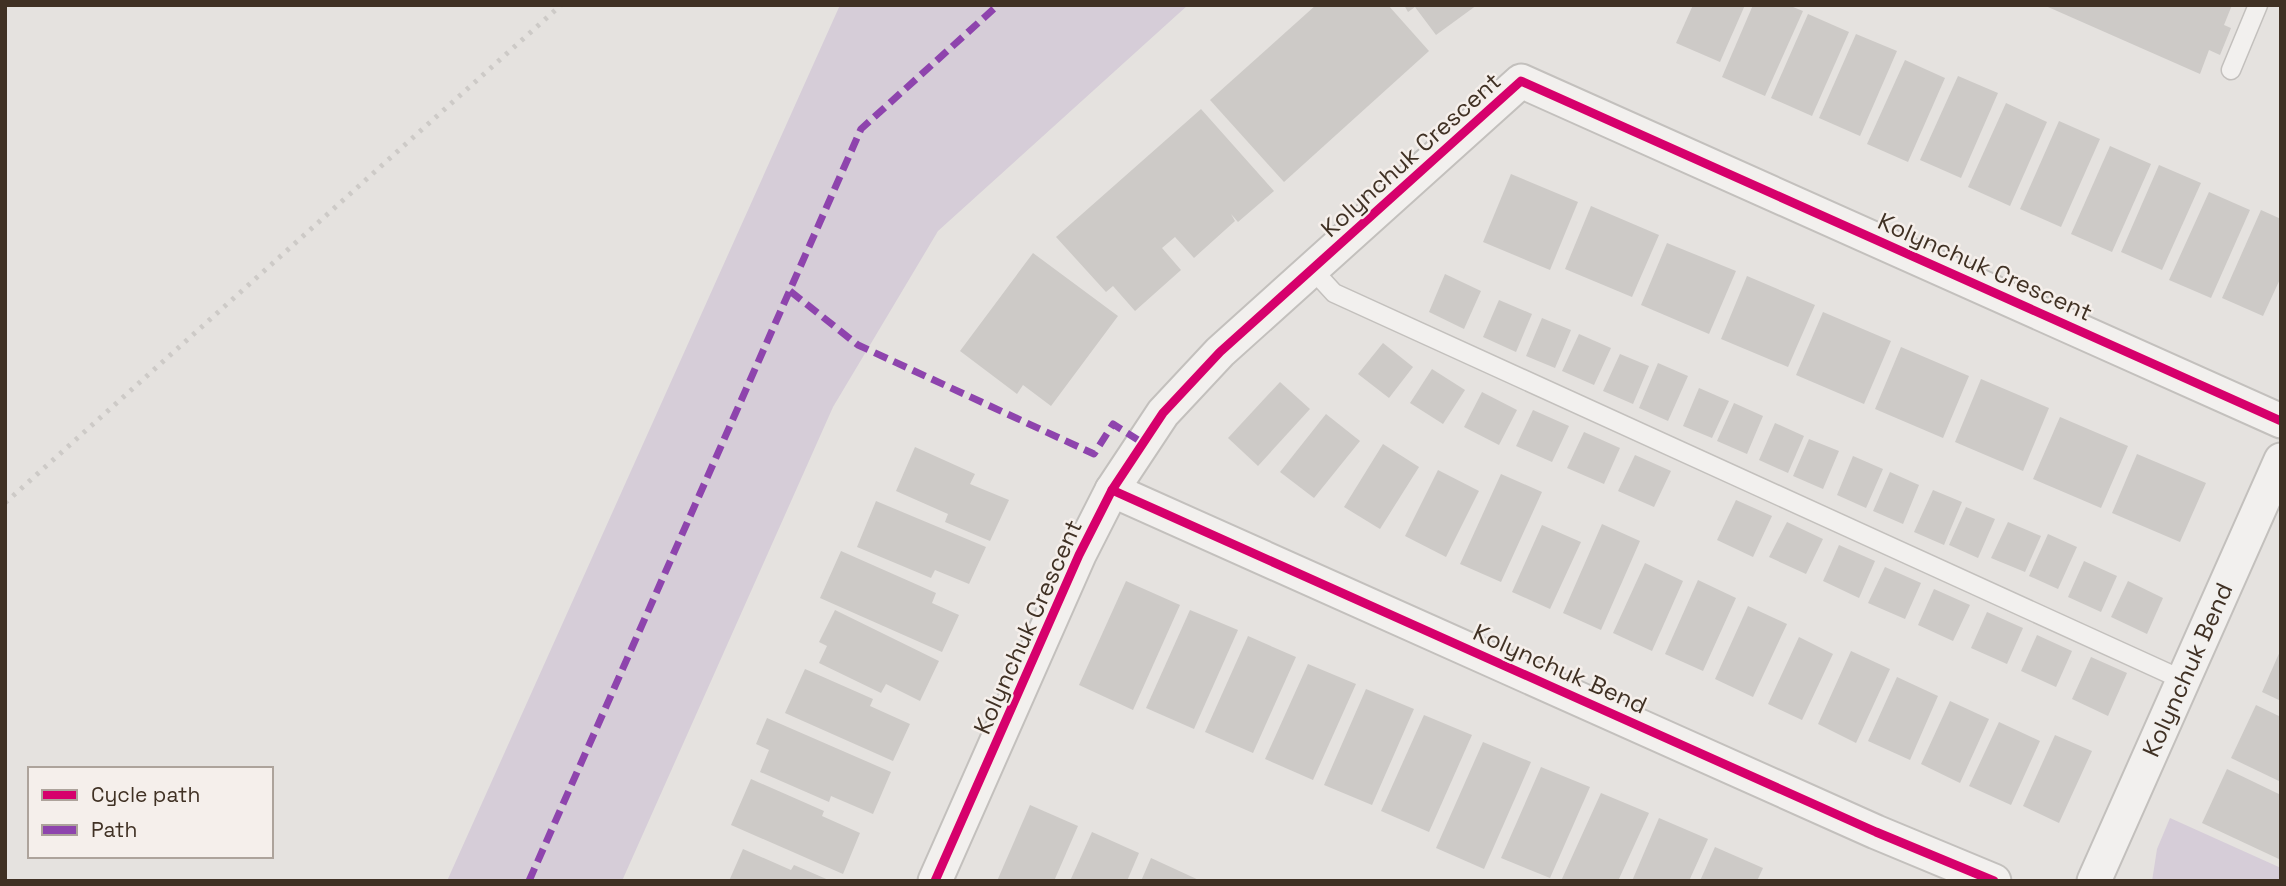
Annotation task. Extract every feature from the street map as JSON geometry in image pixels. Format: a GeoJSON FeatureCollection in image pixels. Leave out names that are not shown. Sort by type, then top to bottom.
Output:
{"type":"FeatureCollection","features":[{"type":"Feature","properties":{"kind":"street","name":"Kolynchuk Crescent"},"geometry":{"type":"LineString","coordinates":[[935,881],[1079,555],[1112,490],[1163,412],[1220,352],[1521,81],[2281,421]]}},
{"type":"Feature","properties":{"kind":"street","name":"Kolynchuk Bend"},"geometry":{"type":"LineString","coordinates":[[2094,881],[2281,460]]}},
{"type":"Feature","properties":{"kind":"street","name":"Kolynchuk Bend"},"geometry":{"type":"LineString","coordinates":[[1112,490],[1876,832],[1994,881]]}},
{"type":"Feature","properties":{"kind":"lane"},"geometry":{"type":"LineString","coordinates":[[2231,70],[2258,5]]}},
{"type":"Feature","properties":{"kind":"lane"},"geometry":{"type":"LineString","coordinates":[[1312,269],[1334,293],[2183,680]]}},
{"type":"Feature","properties":{"kind":"shaded area"},"geometry":{"type":"Polygon","coordinates":[[[840,5],[1188,5],[938,231],[833,407],[622,881],[447,881],[840,5]]]}},
{"type":"Feature","properties":{"kind":"shaded area"},"geometry":{"type":"Polygon","coordinates":[[[2170,818],[2281,868],[2281,881],[2152,881],[2157,849],[2170,818]]]}},
{"type":"Feature","properties":{"kind":"building"},"geometry":{"type":"Polygon","coordinates":[[[1316,5],[1388,5],[1429,51],[1284,182],[1210,100],[1316,5]]]}},
{"type":"Feature","properties":{"kind":"building"},"geometry":{"type":"Polygon","coordinates":[[[1404,5],[1477,5],[1436,35],[1415,7],[1408,12],[1404,5]]]}},
{"type":"Feature","properties":{"kind":"building"},"geometry":{"type":"Polygon","coordinates":[[[1693,5],[1745,5],[1720,62],[1676,43],[1693,5]]]}},
{"type":"Feature","properties":{"kind":"building"},"geometry":{"type":"Polygon","coordinates":[[[1753,5],[1788,5],[1803,11],[1765,96],[1722,77],[1753,5]]]}},
{"type":"Feature","properties":{"kind":"building"},"geometry":{"type":"Polygon","coordinates":[[[2232,5],[2224,25],[2231,28],[2220,55],[2209,50],[2200,74],[2048,7],[2232,5]]]}},
{"type":"Feature","properties":{"kind":"building"},"geometry":{"type":"Polygon","coordinates":[[[1808,14],[1849,32],[1812,116],[1771,98],[1808,14]]]}},
{"type":"Feature","properties":{"kind":"building"},"geometry":{"type":"Polygon","coordinates":[[[1856,34],[1897,51],[1860,136],[1819,118],[1856,34]]]}},
{"type":"Feature","properties":{"kind":"building"},"geometry":{"type":"Polygon","coordinates":[[[1905,60],[1945,78],[1908,162],[1867,144],[1905,60]]]}},
{"type":"Feature","properties":{"kind":"building"},"geometry":{"type":"Polygon","coordinates":[[[1958,76],[1998,93],[1961,178],[1920,160],[1958,76]]]}},
{"type":"Feature","properties":{"kind":"building"},"geometry":{"type":"Polygon","coordinates":[[[2006,103],[2047,122],[2010,206],[1968,187],[2006,103]]]}},
{"type":"Feature","properties":{"kind":"building"},"geometry":{"type":"Polygon","coordinates":[[[1201,109],[1274,191],[1238,222],[1231,214],[1235,221],[1194,258],[1175,237],[1162,248],[1181,270],[1135,311],[1113,286],[1106,292],[1056,237],[1201,109]]]}},
{"type":"Feature","properties":{"kind":"building"},"geometry":{"type":"Polygon","coordinates":[[[2059,121],[2100,139],[2061,227],[2020,209],[2059,121]]]}},
{"type":"Feature","properties":{"kind":"building"},"geometry":{"type":"Polygon","coordinates":[[[2110,146],[2151,164],[2112,252],[2071,234],[2110,146]]]}},
{"type":"Feature","properties":{"kind":"building"},"geometry":{"type":"Polygon","coordinates":[[[2159,165],[2201,183],[2162,270],[2121,252],[2159,165]]]}},
{"type":"Feature","properties":{"kind":"building"},"geometry":{"type":"Polygon","coordinates":[[[1511,174],[1578,202],[1550,270],[1483,242],[1511,174]]]}},
{"type":"Feature","properties":{"kind":"building"},"geometry":{"type":"Polygon","coordinates":[[[2209,192],[2250,210],[2211,298],[2169,280],[2209,192]]]}},
{"type":"Feature","properties":{"kind":"building"},"geometry":{"type":"Polygon","coordinates":[[[1591,206],[1659,235],[1632,297],[1565,269],[1591,206]]]}},
{"type":"Feature","properties":{"kind":"building"},"geometry":{"type":"Polygon","coordinates":[[[2261,210],[2281,219],[2281,277],[2263,316],[2222,298],[2261,210]]]}},
{"type":"Feature","properties":{"kind":"building"},"geometry":{"type":"Polygon","coordinates":[[[1667,243],[1736,271],[1709,334],[1641,305],[1667,243]]]}},
{"type":"Feature","properties":{"kind":"building"},"geometry":{"type":"Polygon","coordinates":[[[1033,253],[1118,316],[1051,406],[1023,385],[1017,394],[960,351],[1033,253]]]}},
{"type":"Feature","properties":{"kind":"building"},"geometry":{"type":"Polygon","coordinates":[[[1445,274],[1481,291],[1464,329],[1429,312],[1445,274]]]}},
{"type":"Feature","properties":{"kind":"building"},"geometry":{"type":"Polygon","coordinates":[[[1747,276],[1815,305],[1788,367],[1721,339],[1747,276]]]}},
{"type":"Feature","properties":{"kind":"building"},"geometry":{"type":"Polygon","coordinates":[[[1499,300],[1532,314],[1516,352],[1483,337],[1499,300]]]}},
{"type":"Feature","properties":{"kind":"building"},"geometry":{"type":"Polygon","coordinates":[[[1823,312],[1891,341],[1864,404],[1796,375],[1823,312]]]}},
{"type":"Feature","properties":{"kind":"building"},"geometry":{"type":"Polygon","coordinates":[[[1542,318],[1571,330],[1555,368],[1526,356],[1542,318]]]}},
{"type":"Feature","properties":{"kind":"building"},"geometry":{"type":"Polygon","coordinates":[[[1579,334],[1611,348],[1594,385],[1562,371],[1579,334]]]}},
{"type":"Feature","properties":{"kind":"building"},"geometry":{"type":"Polygon","coordinates":[[[1383,343],[1413,367],[1389,398],[1358,374],[1383,343]]]}},
{"type":"Feature","properties":{"kind":"building"},"geometry":{"type":"Polygon","coordinates":[[[1901,347],[1969,376],[1943,438],[1875,409],[1901,347]]]}},
{"type":"Feature","properties":{"kind":"building"},"geometry":{"type":"Polygon","coordinates":[[[1620,354],[1649,366],[1633,404],[1603,391],[1620,354]]]}},
{"type":"Feature","properties":{"kind":"building"},"geometry":{"type":"Polygon","coordinates":[[[1658,363],[1688,376],[1668,421],[1639,408],[1658,363]]]}},
{"type":"Feature","properties":{"kind":"building"},"geometry":{"type":"Polygon","coordinates":[[[1432,369],[1465,390],[1443,424],[1410,403],[1432,369]]]}},
{"type":"Feature","properties":{"kind":"building"},"geometry":{"type":"Polygon","coordinates":[[[1981,379],[2049,408],[2023,471],[1955,442],[1981,379]]]}},
{"type":"Feature","properties":{"kind":"building"},"geometry":{"type":"Polygon","coordinates":[[[1280,382],[1310,409],[1258,466],[1228,438],[1280,382]]]}},
{"type":"Feature","properties":{"kind":"building"},"geometry":{"type":"Polygon","coordinates":[[[1699,388],[1729,401],[1712,438],[1683,426],[1699,388]]]}},
{"type":"Feature","properties":{"kind":"building"},"geometry":{"type":"Polygon","coordinates":[[[1482,392],[1517,410],[1499,445],[1464,427],[1482,392]]]}},
{"type":"Feature","properties":{"kind":"building"},"geometry":{"type":"Polygon","coordinates":[[[1734,403],[1763,416],[1747,454],[1717,441],[1734,403]]]}},
{"type":"Feature","properties":{"kind":"building"},"geometry":{"type":"Polygon","coordinates":[[[1533,410],[1569,426],[1552,462],[1516,446],[1533,410]]]}},
{"type":"Feature","properties":{"kind":"building"},"geometry":{"type":"Polygon","coordinates":[[[1326,414],[1360,441],[1314,498],[1280,472],[1326,414]]]}},
{"type":"Feature","properties":{"kind":"building"},"geometry":{"type":"Polygon","coordinates":[[[2060,417],[2128,446],[2101,508],[2033,479],[2060,417]]]}},
{"type":"Feature","properties":{"kind":"building"},"geometry":{"type":"Polygon","coordinates":[[[1775,423],[1804,436],[1788,473],[1759,460],[1775,423]]]}},
{"type":"Feature","properties":{"kind":"building"},"geometry":{"type":"Polygon","coordinates":[[[1584,432],[1620,448],[1604,484],[1567,468],[1584,432]]]}},
{"type":"Feature","properties":{"kind":"building"},"geometry":{"type":"Polygon","coordinates":[[[1809,439],[1839,451],[1823,489],[1793,476],[1809,439]]]}},
{"type":"Feature","properties":{"kind":"building"},"geometry":{"type":"Polygon","coordinates":[[[1383,444],[1419,467],[1380,529],[1344,507],[1383,444]]]}},
{"type":"Feature","properties":{"kind":"building"},"geometry":{"type":"Polygon","coordinates":[[[915,447],[975,474],[970,484],[1009,500],[990,541],[945,522],[948,514],[896,491],[915,447]]]}},
{"type":"Feature","properties":{"kind":"building"},"geometry":{"type":"Polygon","coordinates":[[[2137,454],[2206,483],[2180,542],[2112,513],[2137,454]]]}},
{"type":"Feature","properties":{"kind":"building"},"geometry":{"type":"Polygon","coordinates":[[[1635,455],[1671,471],[1654,507],[1618,491],[1635,455]]]}},
{"type":"Feature","properties":{"kind":"building"},"geometry":{"type":"Polygon","coordinates":[[[1853,456],[1883,469],[1866,508],[1837,495],[1853,456]]]}},
{"type":"Feature","properties":{"kind":"building"},"geometry":{"type":"Polygon","coordinates":[[[1438,470],[1479,491],[1446,557],[1405,536],[1438,470]]]}},
{"type":"Feature","properties":{"kind":"building"},"geometry":{"type":"Polygon","coordinates":[[[1890,472],[1919,485],[1903,524],[1873,511],[1890,472]]]}},
{"type":"Feature","properties":{"kind":"building"},"geometry":{"type":"Polygon","coordinates":[[[1501,474],[1542,492],[1501,582],[1460,564],[1501,474]]]}},
{"type":"Feature","properties":{"kind":"building"},"geometry":{"type":"Polygon","coordinates":[[[1933,490],[1962,502],[1944,545],[1914,532],[1933,490]]]}},
{"type":"Feature","properties":{"kind":"building"},"geometry":{"type":"Polygon","coordinates":[[[1736,500],[1772,516],[1753,557],[1717,540],[1736,500]]]}},
{"type":"Feature","properties":{"kind":"building"},"geometry":{"type":"Polygon","coordinates":[[[876,501],[986,547],[969,584],[935,570],[931,578],[857,547],[876,501]]]}},
{"type":"Feature","properties":{"kind":"building"},"geometry":{"type":"Polygon","coordinates":[[[1966,507],[1995,519],[1978,558],[1949,545],[1966,507]]]}},
{"type":"Feature","properties":{"kind":"building"},"geometry":{"type":"Polygon","coordinates":[[[1787,522],[1823,539],[1806,574],[1769,557],[1787,522]]]}},
{"type":"Feature","properties":{"kind":"building"},"geometry":{"type":"Polygon","coordinates":[[[2008,522],[2041,536],[2025,572],[1991,558],[2008,522]]]}},
{"type":"Feature","properties":{"kind":"building"},"geometry":{"type":"Polygon","coordinates":[[[1602,524],[1640,541],[1601,630],[1563,613],[1602,524]]]}},
{"type":"Feature","properties":{"kind":"building"},"geometry":{"type":"Polygon","coordinates":[[[1542,525],[1581,542],[1550,609],[1512,592],[1542,525]]]}},
{"type":"Feature","properties":{"kind":"building"},"geometry":{"type":"Polygon","coordinates":[[[2048,534],[2077,547],[2058,589],[2029,576],[2048,534]]]}},
{"type":"Feature","properties":{"kind":"building"},"geometry":{"type":"Polygon","coordinates":[[[1839,545],[1875,561],[1859,598],[1823,581],[1839,545]]]}},
{"type":"Feature","properties":{"kind":"building"},"geometry":{"type":"Polygon","coordinates":[[[841,551],[936,593],[932,603],[959,615],[942,652],[820,598],[841,551]]]}},
{"type":"Feature","properties":{"kind":"building"},"geometry":{"type":"Polygon","coordinates":[[[2084,561],[2117,576],[2101,612],[2068,597],[2084,561]]]}},
{"type":"Feature","properties":{"kind":"building"},"geometry":{"type":"Polygon","coordinates":[[[1645,563],[1683,581],[1652,651],[1613,633],[1645,563]]]}},
{"type":"Feature","properties":{"kind":"building"},"geometry":{"type":"Polygon","coordinates":[[[1885,567],[1921,583],[1905,619],[1868,603],[1885,567]]]}},
{"type":"Feature","properties":{"kind":"building"},"geometry":{"type":"Polygon","coordinates":[[[1698,580],[1736,598],[1703,671],[1665,654],[1698,580]]]}},
{"type":"Feature","properties":{"kind":"building"},"geometry":{"type":"Polygon","coordinates":[[[1126,581],[1180,605],[1133,710],[1079,685],[1126,581]]]}},
{"type":"Feature","properties":{"kind":"building"},"geometry":{"type":"Polygon","coordinates":[[[2128,581],[2163,598],[2147,634],[2111,617],[2128,581]]]}},
{"type":"Feature","properties":{"kind":"building"},"geometry":{"type":"Polygon","coordinates":[[[1934,589],[1970,605],[1953,641],[1918,625],[1934,589]]]}},
{"type":"Feature","properties":{"kind":"building"},"geometry":{"type":"Polygon","coordinates":[[[1748,606],[1787,624],[1753,697],[1715,679],[1748,606]]]}},
{"type":"Feature","properties":{"kind":"building"},"geometry":{"type":"Polygon","coordinates":[[[835,610],[939,661],[920,701],[886,684],[881,693],[819,663],[827,646],[819,642],[835,610]]]}},
{"type":"Feature","properties":{"kind":"building"},"geometry":{"type":"Polygon","coordinates":[[[1190,610],[1238,630],[1194,729],[1146,708],[1190,610]]]}},
{"type":"Feature","properties":{"kind":"building"},"geometry":{"type":"Polygon","coordinates":[[[1987,612],[2023,628],[2007,664],[1971,648],[1987,612]]]}},
{"type":"Feature","properties":{"kind":"building"},"geometry":{"type":"Polygon","coordinates":[[[2037,635],[2072,651],[2056,687],[2021,671],[2037,635]]]}},
{"type":"Feature","properties":{"kind":"building"},"geometry":{"type":"Polygon","coordinates":[[[1248,636],[1296,657],[1253,753],[1205,732],[1248,636]]]}},
{"type":"Feature","properties":{"kind":"building"},"geometry":{"type":"Polygon","coordinates":[[[1799,637],[1833,654],[1802,720],[1768,704],[1799,637]]]}},
{"type":"Feature","properties":{"kind":"building"},"geometry":{"type":"Polygon","coordinates":[[[2281,649],[2281,701],[2262,692],[2281,649]]]}},
{"type":"Feature","properties":{"kind":"building"},"geometry":{"type":"Polygon","coordinates":[[[1851,651],[1890,669],[1856,743],[1818,724],[1851,651]]]}},
{"type":"Feature","properties":{"kind":"building"},"geometry":{"type":"Polygon","coordinates":[[[2091,657],[2127,673],[2108,716],[2072,699],[2091,657]]]}},
{"type":"Feature","properties":{"kind":"building"},"geometry":{"type":"Polygon","coordinates":[[[1308,664],[1356,684],[1313,780],[1265,759],[1308,664]]]}},
{"type":"Feature","properties":{"kind":"building"},"geometry":{"type":"Polygon","coordinates":[[[805,669],[873,699],[870,706],[910,724],[893,761],[785,713],[805,669]]]}},
{"type":"Feature","properties":{"kind":"building"},"geometry":{"type":"Polygon","coordinates":[[[1897,677],[1938,696],[1910,760],[1868,741],[1897,677]]]}},
{"type":"Feature","properties":{"kind":"building"},"geometry":{"type":"Polygon","coordinates":[[[1366,689],[1414,709],[1372,805],[1324,785],[1366,689]]]}},
{"type":"Feature","properties":{"kind":"building"},"geometry":{"type":"Polygon","coordinates":[[[1950,701],[1989,719],[1960,783],[1921,764],[1950,701]]]}},
{"type":"Feature","properties":{"kind":"building"},"geometry":{"type":"Polygon","coordinates":[[[2256,705],[2281,717],[2281,782],[2231,758],[2256,705]]]}},
{"type":"Feature","properties":{"kind":"building"},"geometry":{"type":"Polygon","coordinates":[[[1424,715],[1472,735],[1429,832],[1381,811],[1424,715]]]}},
{"type":"Feature","properties":{"kind":"building"},"geometry":{"type":"Polygon","coordinates":[[[767,718],[891,772],[873,814],[831,796],[829,802],[760,772],[769,750],[756,744],[767,718]]]}},
{"type":"Feature","properties":{"kind":"building"},"geometry":{"type":"Polygon","coordinates":[[[1999,722],[2040,741],[2011,805],[1969,786],[1999,722]]]}},
{"type":"Feature","properties":{"kind":"building"},"geometry":{"type":"Polygon","coordinates":[[[2055,735],[2092,751],[2059,823],[2023,806],[2055,735]]]}},
{"type":"Feature","properties":{"kind":"building"},"geometry":{"type":"Polygon","coordinates":[[[1483,742],[1531,762],[1484,869],[1436,848],[1483,742]]]}},
{"type":"Feature","properties":{"kind":"building"},"geometry":{"type":"Polygon","coordinates":[[[1541,767],[1590,787],[1550,878],[1501,858],[1541,767]]]}},
{"type":"Feature","properties":{"kind":"building"},"geometry":{"type":"Polygon","coordinates":[[[2227,769],[2281,795],[2281,860],[2202,823],[2227,769]]]}},
{"type":"Feature","properties":{"kind":"building"},"geometry":{"type":"Polygon","coordinates":[[[751,779],[824,811],[822,816],[860,833],[843,874],[731,825],[751,779]]]}},
{"type":"Feature","properties":{"kind":"building"},"geometry":{"type":"Polygon","coordinates":[[[1601,793],[1649,813],[1618,881],[1561,881],[1601,793]]]}},
{"type":"Feature","properties":{"kind":"building"},"geometry":{"type":"Polygon","coordinates":[[[1030,805],[1078,826],[1054,881],[997,881],[1030,805]]]}},
{"type":"Feature","properties":{"kind":"building"},"geometry":{"type":"Polygon","coordinates":[[[1659,818],[1708,839],[1689,881],[1632,881],[1659,818]]]}},
{"type":"Feature","properties":{"kind":"building"},"geometry":{"type":"Polygon","coordinates":[[[1092,832],[1139,853],[1127,881],[1070,881],[1092,832]]]}},
{"type":"Feature","properties":{"kind":"building"},"geometry":{"type":"Polygon","coordinates":[[[1715,847],[1763,868],[1757,881],[1700,881],[1715,847]]]}},
{"type":"Feature","properties":{"kind":"building"},"geometry":{"type":"Polygon","coordinates":[[[743,849],[791,870],[794,865],[831,881],[729,881],[743,849]]]}},
{"type":"Feature","properties":{"kind":"building"},"geometry":{"type":"Polygon","coordinates":[[[1151,858],[1201,881],[1141,881],[1151,858]]]}},
{"type":"Feature","properties":{"kind":"railway"},"geometry":{"type":"LineString","coordinates":[[5,503],[561,5]]}},
{"type":"Feature","properties":{"kind":"marked path"},"geometry":{"type":"LineString","coordinates":[[529,881],[861,129],[998,5]]}},
{"type":"Feature","properties":{"kind":"marked path"},"geometry":{"type":"LineString","coordinates":[[790,291],[858,345],[1094,454],[1113,424],[1143,443]]}},
{"type":"Feature","properties":{"kind":"cycle path"},"geometry":{"type":"LineString","coordinates":[[935,881],[1079,555],[1112,490],[1163,413],[1220,352],[1521,81],[2281,421]]}},
{"type":"Feature","properties":{"kind":"cycle path"},"geometry":{"type":"LineString","coordinates":[[1112,490],[1876,832],[1994,881]]}}]}
